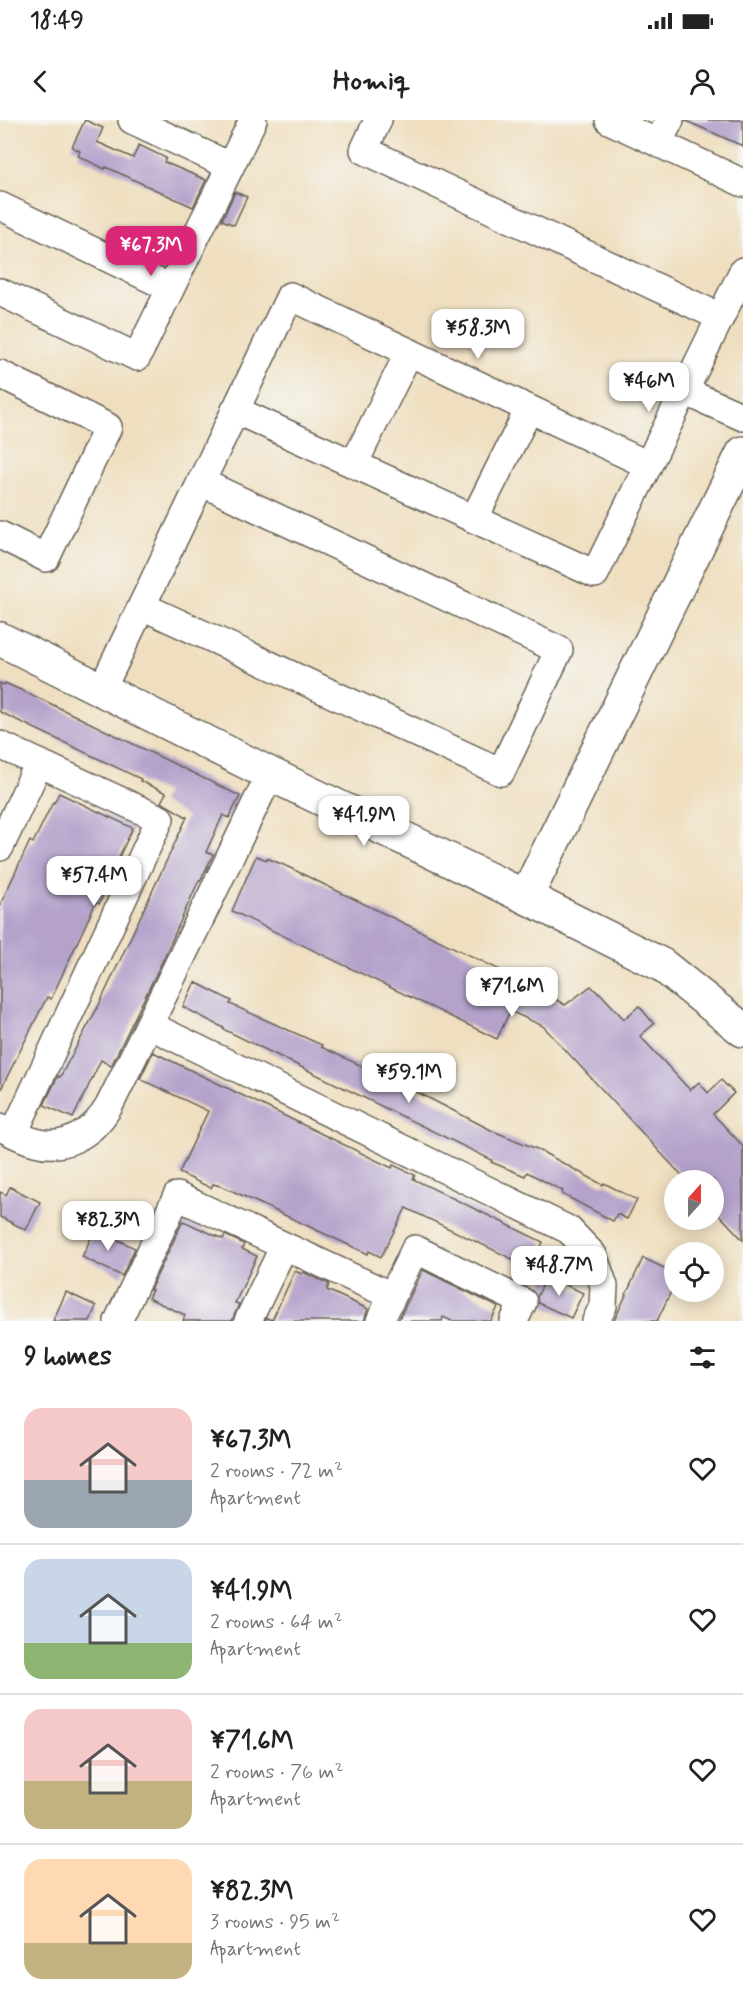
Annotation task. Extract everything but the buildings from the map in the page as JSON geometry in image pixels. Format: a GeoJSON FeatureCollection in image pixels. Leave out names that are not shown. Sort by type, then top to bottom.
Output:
{"type":"FeatureCollection","features":[{"type":"Feature","properties":{"kind":"street"},"geometry":{"type":"LineString","coordinates":[[132,120],[230,166]]}},
{"type":"Feature","properties":{"kind":"street"},"geometry":{"type":"LineString","coordinates":[[0,292],[137,357],[253,120]]}},
{"type":"Feature","properties":{"kind":"street"},"geometry":{"type":"LineString","coordinates":[[378,120],[364,150],[720,317]]}},
{"type":"Feature","properties":{"kind":"street"},"geometry":{"type":"LineString","coordinates":[[609,120],[664,132],[743,183]]}},
{"type":"Feature","properties":{"kind":"street"},"geometry":{"type":"LineString","coordinates":[[0,206],[170,288]]}},
{"type":"Feature","properties":{"kind":"street"},"geometry":{"type":"LineString","coordinates":[[235,410],[595,574],[743,271]]}},
{"type":"Feature","properties":{"kind":"street"},"geometry":{"type":"LineString","coordinates":[[102,689],[290,296],[648,465]]}},
{"type":"Feature","properties":{"kind":"street"},"geometry":{"type":"LineString","coordinates":[[354,464],[409,352]]}},
{"type":"Feature","properties":{"kind":"street"},"geometry":{"type":"LineString","coordinates":[[0,374],[108,427],[46,558],[0,535]]}},
{"type":"Feature","properties":{"kind":"street"},"geometry":{"type":"LineString","coordinates":[[684,391],[743,417]]}},
{"type":"Feature","properties":{"kind":"street"},"geometry":{"type":"LineString","coordinates":[[474,519],[529,409]]}},
{"type":"Feature","properties":{"kind":"street"},"geometry":{"type":"LineString","coordinates":[[526,897],[743,453]]}},
{"type":"Feature","properties":{"kind":"street"},"geometry":{"type":"LineString","coordinates":[[142,606],[501,772],[559,650],[201,482]]}},
{"type":"Feature","properties":{"kind":"street"},"geometry":{"type":"LineString","coordinates":[[0,639],[270,774],[662,965],[743,1030]]}},
{"type":"Feature","properties":{"kind":"street"},"geometry":{"type":"LineString","coordinates":[[0,745],[160,819],[7,1130],[36,1143],[53,1145],[70,1142],[90,1131],[102,1118],[270,774]]}},
{"type":"Feature","properties":{"kind":"street"},"geometry":{"type":"LineString","coordinates":[[0,848],[39,764]]}},
{"type":"Feature","properties":{"kind":"street"},"geometry":{"type":"LineString","coordinates":[[148,1025],[569,1230],[593,1255],[604,1286],[603,1306],[596,1321]]}},
{"type":"Feature","properties":{"kind":"street"},"geometry":{"type":"LineString","coordinates":[[118,1321],[177,1196],[392,1296]]}},
{"type":"Feature","properties":{"kind":"street"},"geometry":{"type":"LineString","coordinates":[[248,1321],[284,1246]]}},
{"type":"Feature","properties":{"kind":"street"},"geometry":{"type":"LineString","coordinates":[[380,1321],[415,1249],[523,1302],[514,1321]]}}]}
